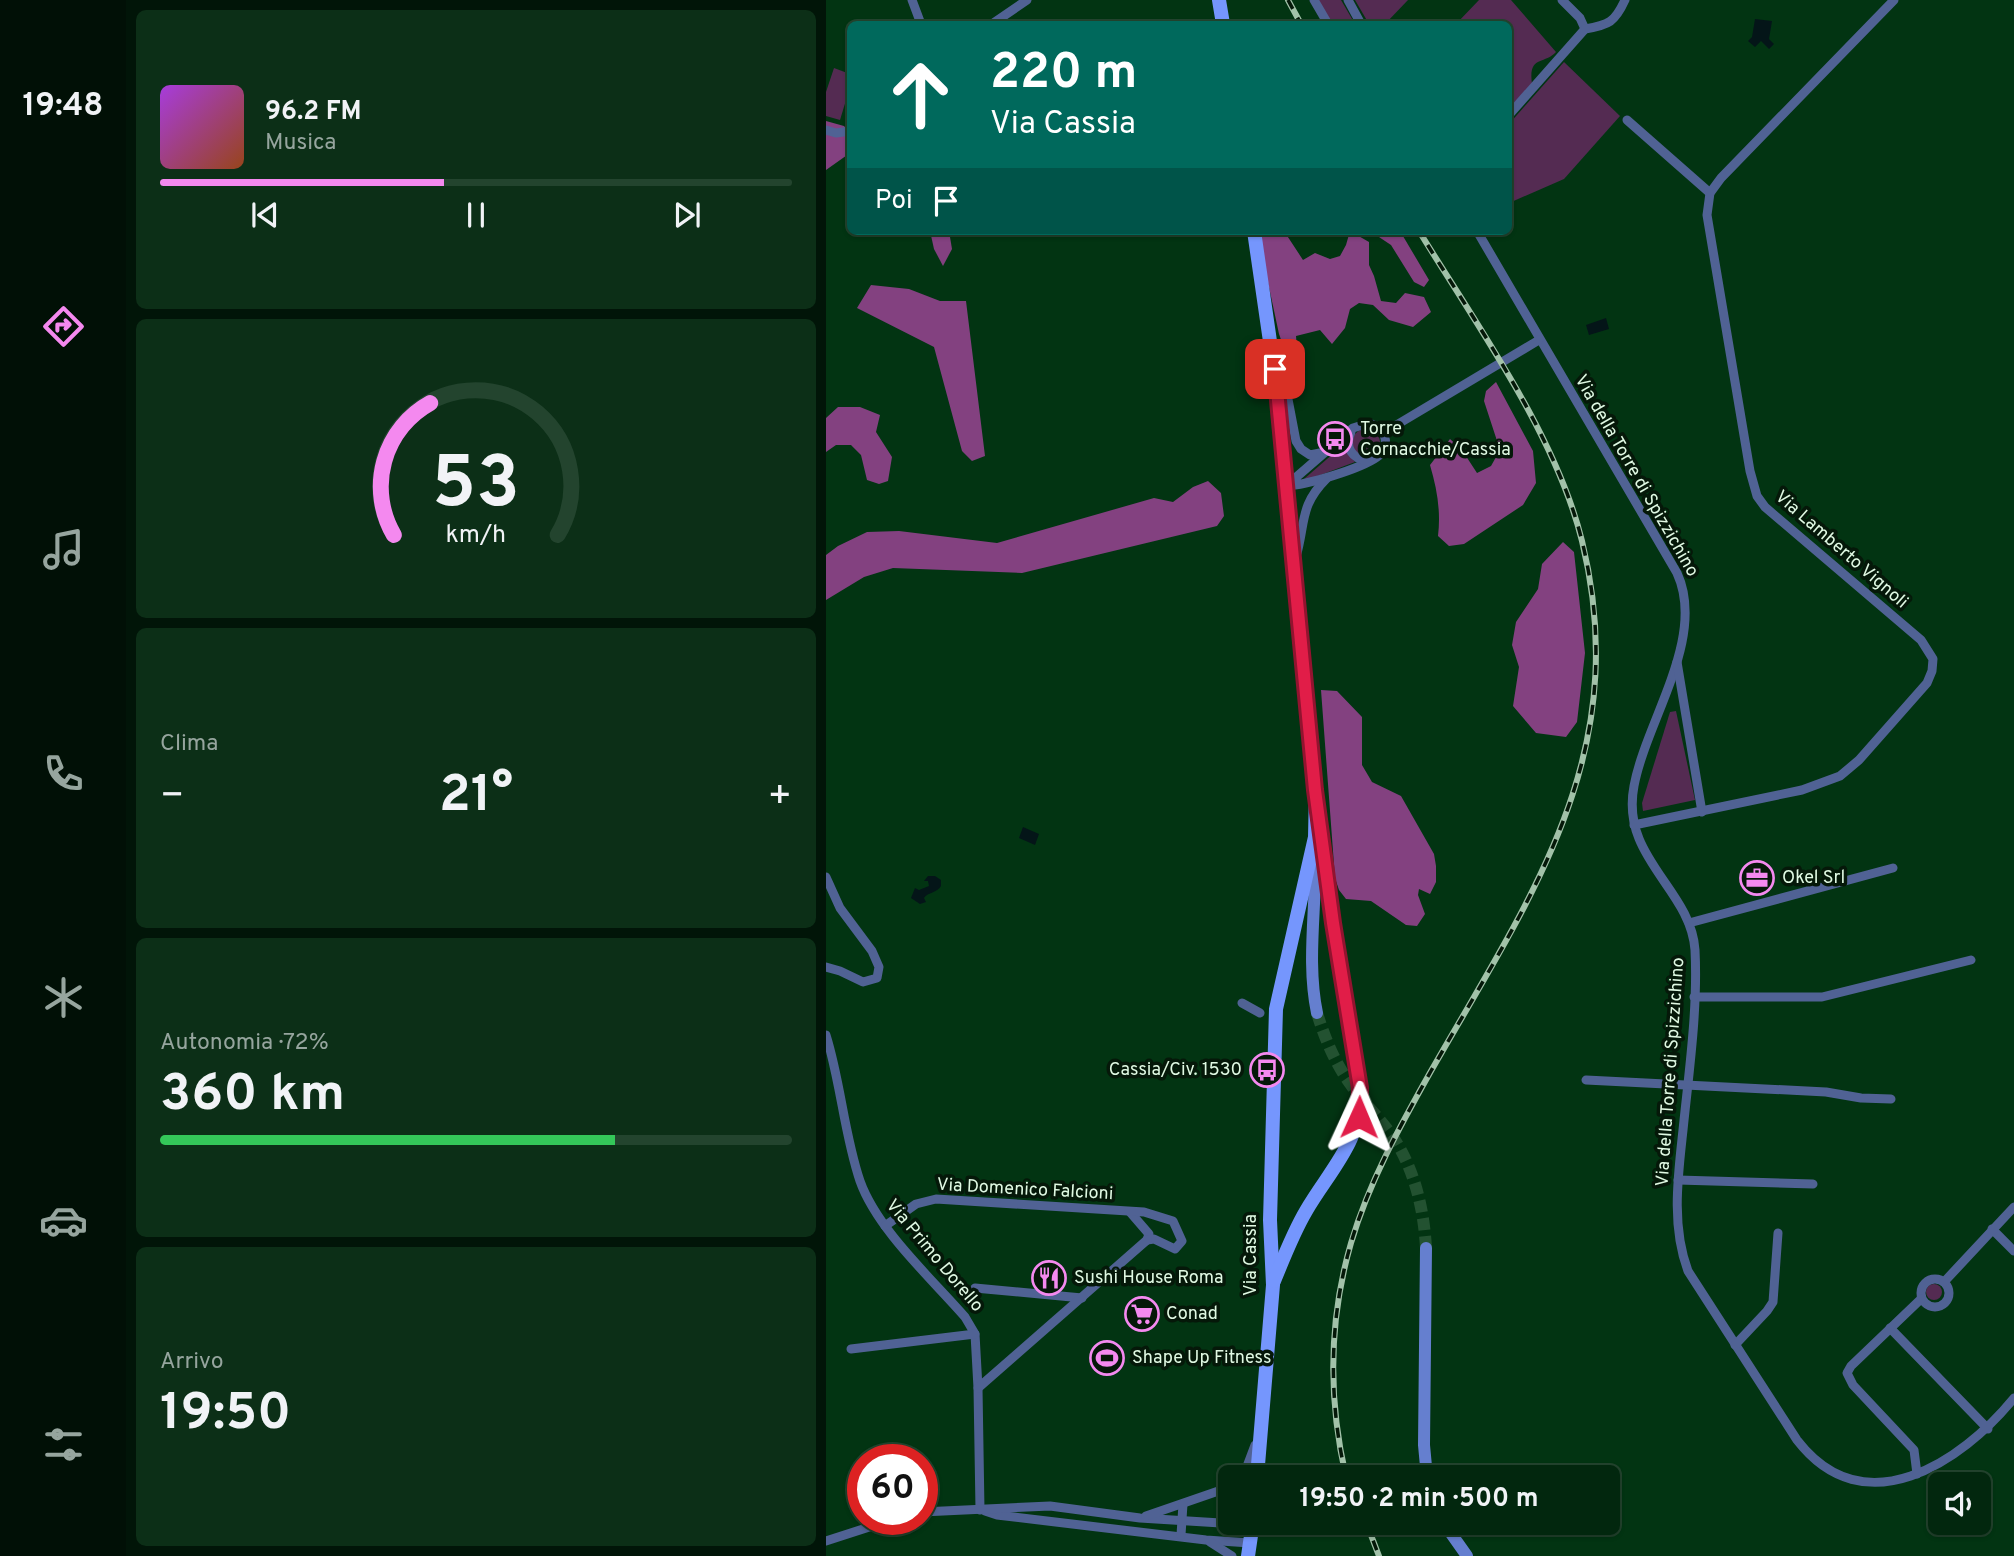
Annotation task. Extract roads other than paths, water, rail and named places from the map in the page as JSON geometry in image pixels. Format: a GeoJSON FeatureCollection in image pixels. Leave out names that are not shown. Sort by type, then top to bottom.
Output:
{"type":"FeatureCollection","features":[{"type":"Feature","properties":{"kind":"main road"},"geometry":{"type":"LineString","coordinates":[[1219,0],[1222,21]]}},
{"type":"Feature","properties":{"kind":"main road"},"geometry":{"type":"LineString","coordinates":[[1255,235],[1275,369],[1316,791],[1333,923],[1360,1088],[1360,1108],[1349,1144],[1300,1222],[1273,1285]]}},
{"type":"Feature","properties":{"kind":"main road"},"geometry":{"type":"LineString","coordinates":[[1316,791],[1312,974],[1317,1013]]}},
{"type":"Feature","properties":{"kind":"main road","name":"Via Cassia"},"geometry":{"type":"LineString","coordinates":[[1258,1465],[1273,1285],[1270,1220],[1276,1009],[1315,837]]}},
{"type":"Feature","properties":{"kind":"main road"},"geometry":{"type":"LineString","coordinates":[[1426,1248],[1426,1465]]}},
{"type":"Feature","properties":{"kind":"main road"},"geometry":{"type":"LineString","coordinates":[[1452,1535],[1467,1556]]}},
{"type":"Feature","properties":{"kind":"street"},"geometry":{"type":"LineString","coordinates":[[912,0],[919,21]]}},
{"type":"Feature","properties":{"kind":"street"},"geometry":{"type":"LineString","coordinates":[[996,21],[1027,0]]}},
{"type":"Feature","properties":{"kind":"street"},"geometry":{"type":"LineString","coordinates":[[1314,0],[1326,21]]}},
{"type":"Feature","properties":{"kind":"street"},"geometry":{"type":"LineString","coordinates":[[1348,0],[1359,21]]}},
{"type":"Feature","properties":{"kind":"street"},"geometry":{"type":"LineString","coordinates":[[1562,0],[1580,18],[1585,29]]}},
{"type":"Feature","properties":{"kind":"street"},"geometry":{"type":"LineString","coordinates":[[1512,111],[1585,29],[1602,26],[1615,19],[1625,0]]}},
{"type":"Feature","properties":{"kind":"street"},"geometry":{"type":"LineString","coordinates":[[1628,120],[1710,193],[1721,178],[1894,0]]}},
{"type":"Feature","properties":{"kind":"street"},"geometry":{"type":"LineString","coordinates":[[826,131],[847,131]]}},
{"type":"Feature","properties":{"kind":"street","name":"Via Lamberto Vignoli"},"geometry":{"type":"LineString","coordinates":[[1634,825],[1802,790],[1839,776],[1859,760],[1923,688],[1933,664],[1926,646],[1913,633],[1780,521],[1757,496],[1750,471],[1709,234],[1707,207],[1710,193]]}},
{"type":"Feature","properties":{"kind":"street","name":"Via della Torre di Spizzichino"},"geometry":{"type":"LineString","coordinates":[[1478,235],[1681,583],[1687,610],[1686,626],[1677,659],[1634,785],[1632,802],[1634,825],[1648,859],[1689,923],[1695,950],[1694,997],[1678,1180],[1678,1231],[1683,1257],[1695,1283],[1797,1440],[1819,1462],[1842,1476],[1867,1482],[1889,1481],[1917,1474],[1942,1463],[1988,1429],[2014,1398]]}},
{"type":"Feature","properties":{"kind":"street"},"geometry":{"type":"LineString","coordinates":[[1383,433],[1539,340]]}},
{"type":"Feature","properties":{"kind":"street"},"geometry":{"type":"LineString","coordinates":[[1275,369],[1287,394],[1298,445],[1305,453],[1312,455],[1330,449]]}},
{"type":"Feature","properties":{"kind":"street"},"geometry":{"type":"LineString","coordinates":[[1363,423],[1383,433],[1384,450],[1376,459],[1328,477],[1286,486],[1353,428],[1363,423]]}},
{"type":"Feature","properties":{"kind":"street"},"geometry":{"type":"LineString","coordinates":[[1353,428],[1348,439],[1349,451],[1358,459],[1370,461]]}},
{"type":"Feature","properties":{"kind":"street"},"geometry":{"type":"LineString","coordinates":[[1295,562],[1304,511],[1312,495],[1328,477]]}},
{"type":"Feature","properties":{"kind":"street"},"geometry":{"type":"LineString","coordinates":[[1677,659],[1702,812]]}},
{"type":"Feature","properties":{"kind":"street"},"geometry":{"type":"LineString","coordinates":[[1689,923],[1893,868]]}},
{"type":"Feature","properties":{"kind":"street"},"geometry":{"type":"LineString","coordinates":[[826,877],[840,908],[872,951],[879,967],[877,978],[863,982],[826,967]]}},
{"type":"Feature","properties":{"kind":"street"},"geometry":{"type":"LineString","coordinates":[[1694,997],[1822,997],[1970,960]]}},
{"type":"Feature","properties":{"kind":"street"},"geometry":{"type":"LineString","coordinates":[[1242,1003],[1260,1013]]}},
{"type":"Feature","properties":{"kind":"street","name":"Via Primo Dorello"},"geometry":{"type":"LineString","coordinates":[[826,1035],[860,1182],[884,1226],[965,1317],[975,1334],[979,1510]]}},
{"type":"Feature","properties":{"kind":"street"},"geometry":{"type":"LineString","coordinates":[[1586,1080],[1826,1092],[1861,1098],[1891,1099]]}},
{"type":"Feature","properties":{"kind":"street"},"geometry":{"type":"LineString","coordinates":[[1678,1180],[1813,1184]]}},
{"type":"Feature","properties":{"kind":"street","name":"Via Domenico Falcioni"},"geometry":{"type":"LineString","coordinates":[[884,1226],[916,1204],[936,1199],[1144,1212],[1173,1221],[1182,1241],[1175,1250],[1154,1240],[1147,1240],[1149,1234],[1130,1212]]}},
{"type":"Feature","properties":{"kind":"street"},"geometry":{"type":"LineString","coordinates":[[1944,1282],[2014,1207]]}},
{"type":"Feature","properties":{"kind":"street"},"geometry":{"type":"LineString","coordinates":[[1992,1229],[2014,1251]]}},
{"type":"Feature","properties":{"kind":"street"},"geometry":{"type":"LineString","coordinates":[[1735,1345],[1773,1302],[1779,1233]]}},
{"type":"Feature","properties":{"kind":"street"},"geometry":{"type":"LineString","coordinates":[[978,1388],[1147,1240]]}},
{"type":"Feature","properties":{"kind":"street"},"geometry":{"type":"LineString","coordinates":[[1917,1474],[1914,1450],[1853,1385],[1847,1373],[1921,1298],[1921,1289],[1926,1281],[1935,1278],[1944,1282],[1949,1294],[1945,1303],[1932,1307],[1921,1298]]}},
{"type":"Feature","properties":{"kind":"street"},"geometry":{"type":"LineString","coordinates":[[975,1288],[1082,1298]]}},
{"type":"Feature","properties":{"kind":"street"},"geometry":{"type":"LineString","coordinates":[[1889,1328],[1988,1429]]}},
{"type":"Feature","properties":{"kind":"street","name":"Via Primo Dorello"},"geometry":{"type":"LineString","coordinates":[[851,1349],[975,1334]]}},
{"type":"Feature","properties":{"kind":"street"},"geometry":{"type":"LineString","coordinates":[[1247,1465],[1262,1424]]}},
{"type":"Feature","properties":{"kind":"street"},"geometry":{"type":"LineString","coordinates":[[1140,1518],[1218,1492]]}},
{"type":"Feature","properties":{"kind":"street"},"geometry":{"type":"LineString","coordinates":[[979,1499],[991,1508]]}},
{"type":"Feature","properties":{"kind":"street"},"geometry":{"type":"LineString","coordinates":[[1181,1535],[1184,1504]]}},
{"type":"Feature","properties":{"kind":"street"},"geometry":{"type":"LineString","coordinates":[[938,1511],[1051,1506],[1140,1518],[1218,1523]]}},
{"type":"Feature","properties":{"kind":"street"},"geometry":{"type":"LineString","coordinates":[[979,1510],[997,1515],[1181,1535],[1249,1549]]}},
{"type":"Feature","properties":{"kind":"street"},"geometry":{"type":"LineString","coordinates":[[826,1541],[847,1534]]}},
{"type":"Feature","properties":{"kind":"street"},"geometry":{"type":"LineString","coordinates":[[1206,1540],[1232,1556]]}},
{"type":"Feature","properties":{"kind":"tunnel"},"geometry":{"type":"LineString","coordinates":[[1317,1013],[1340,1068],[1393,1137],[1410,1169],[1418,1195],[1426,1248]]}},
{"type":"Feature","properties":{"kind":"railway"},"geometry":{"type":"LineString","coordinates":[[1288,0],[1299,21]]}},
{"type":"Feature","properties":{"kind":"railway"},"geometry":{"type":"LineString","coordinates":[[1344,1465],[1334,1389],[1335,1330],[1344,1272],[1358,1220],[1397,1134],[1536,883],[1564,820],[1583,756],[1594,689],[1595,618],[1582,541],[1570,501],[1554,461],[1512,381],[1422,235]]}},
{"type":"Feature","properties":{"kind":"railway"},"geometry":{"type":"LineString","coordinates":[[1371,1535],[1379,1556]]}},
{"type":"Feature","properties":{"kind":"place","name":"Torre Cornacchie/Cassia"},"geometry":{"type":"Point","coordinates":[1335,439]}},
{"type":"Feature","properties":{"kind":"place","name":"Okel Srl"},"geometry":{"type":"Point","coordinates":[1757,878]}},
{"type":"Feature","properties":{"kind":"place","name":"Cassia/Civ. 1530"},"geometry":{"type":"Point","coordinates":[1267,1070]}},
{"type":"Feature","properties":{"kind":"place","name":"Sushi House Roma"},"geometry":{"type":"Point","coordinates":[1049,1278]}},
{"type":"Feature","properties":{"kind":"place","name":"Conad"},"geometry":{"type":"Point","coordinates":[1142,1314]}},
{"type":"Feature","properties":{"kind":"place","name":"Shape Up Fitness"},"geometry":{"type":"Point","coordinates":[1107,1358]}}]}
